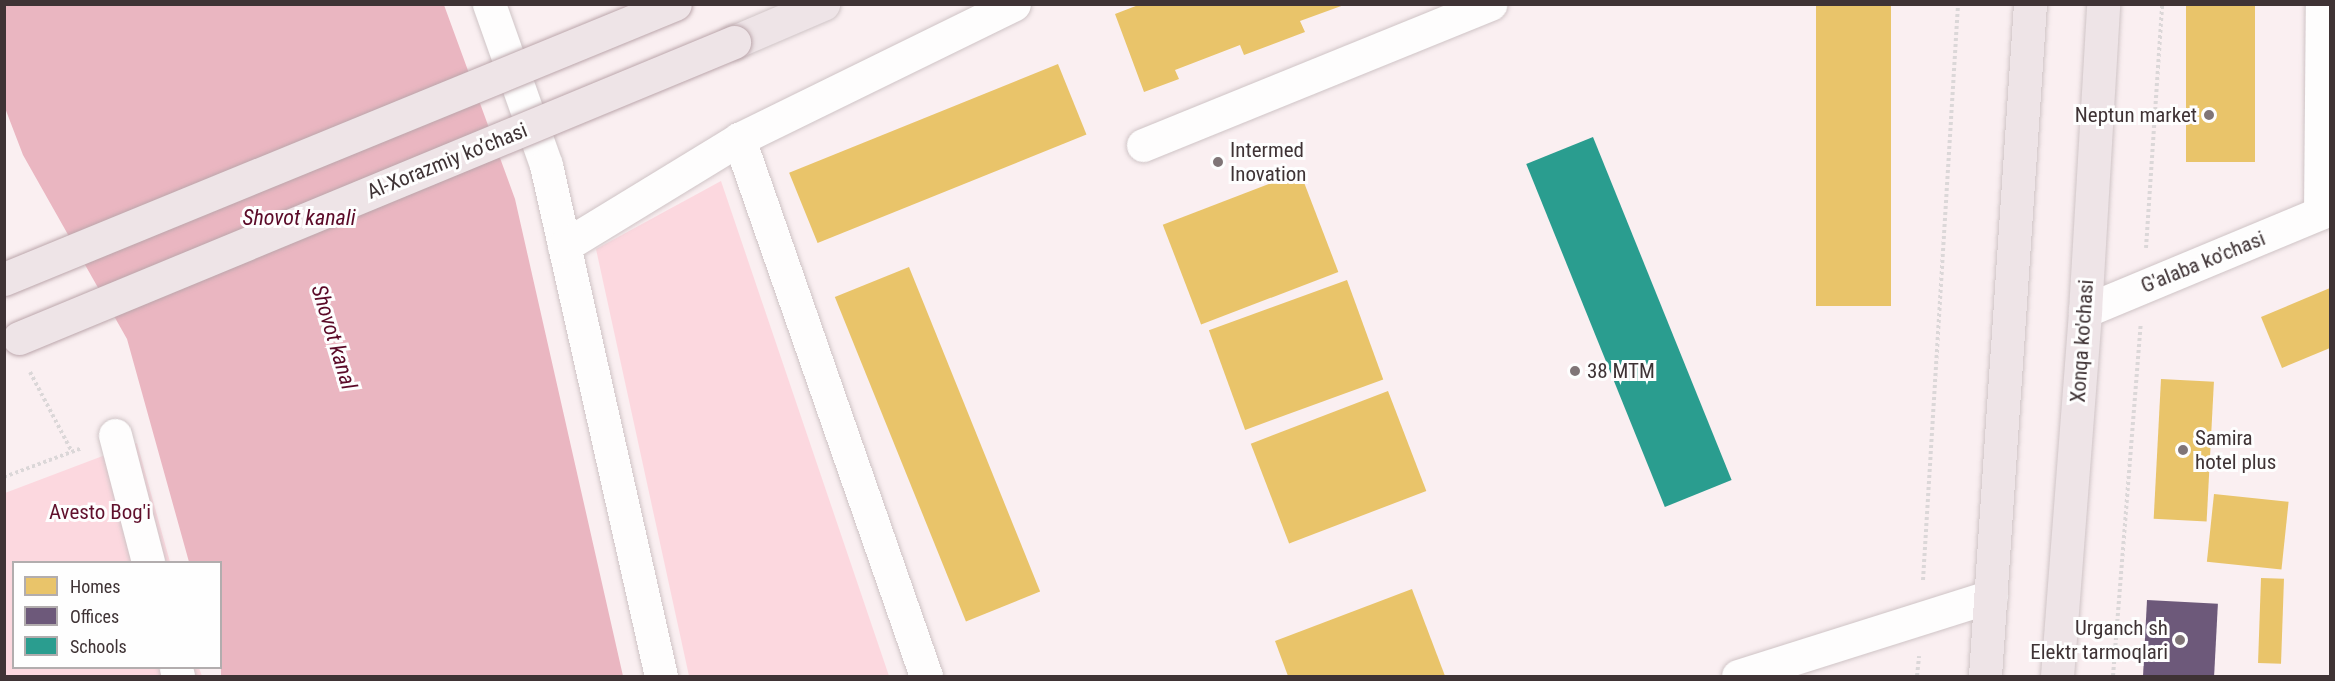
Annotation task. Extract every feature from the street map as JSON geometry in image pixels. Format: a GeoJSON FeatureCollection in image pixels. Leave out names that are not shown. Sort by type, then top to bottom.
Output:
{"type":"FeatureCollection","features":[{"type":"Feature","properties":{"kind":"main road"},"geometry":{"type":"LineString","coordinates":[[4,279],[675,4]]}},
{"type":"Feature","properties":{"kind":"main road","name":"Al-Xorazmiy ko’chasi"},"geometry":{"type":"LineString","coordinates":[[12,341],[823,4]]}},
{"type":"Feature","properties":{"kind":"main road"},"geometry":{"type":"LineString","coordinates":[[1985,676],[2030,4]]}},
{"type":"Feature","properties":{"kind":"main road","name":"Xonqa ko'chasi"},"geometry":{"type":"LineString","coordinates":[[2057,676],[2085,311],[2103,4]]}},
{"type":"Feature","properties":{"kind":"street"},"geometry":{"type":"LineString","coordinates":[[489,4],[546,165],[661,676]]}},
{"type":"Feature","properties":{"kind":"street"},"geometry":{"type":"LineString","coordinates":[[564,246],[739,139],[1014,4]]}},
{"type":"Feature","properties":{"kind":"street"},"geometry":{"type":"LineString","coordinates":[[1143,145],[1491,4]]}},
{"type":"Feature","properties":{"kind":"street","name":"G'alaba ko'chasi"},"geometry":{"type":"LineString","coordinates":[[2085,311],[2325,211],[2322,4]]}},
{"type":"Feature","properties":{"kind":"street"},"geometry":{"type":"LineString","coordinates":[[739,139],[926,676]]}},
{"type":"Feature","properties":{"kind":"street"},"geometry":{"type":"LineString","coordinates":[[115,435],[148,561]]}},
{"type":"Feature","properties":{"kind":"street"},"geometry":{"type":"LineString","coordinates":[[1738,676],[1990,596]]}},
{"type":"Feature","properties":{"kind":"path"},"geometry":{"type":"LineString","coordinates":[[1917,676],[1959,4]]}},
{"type":"Feature","properties":{"kind":"path"},"geometry":{"type":"LineString","coordinates":[[2113,676],[2144,286],[2162,4]]}},
{"type":"Feature","properties":{"kind":"path"},"geometry":{"type":"LineString","coordinates":[[30,372],[72,452]]}},
{"type":"Feature","properties":{"kind":"path"},"geometry":{"type":"LineString","coordinates":[[4,477],[115,435]]}},
{"type":"Feature","properties":{"kind":"green space"},"geometry":{"type":"Polygon","coordinates":[[[721,181],[889,676],[689,676],[596,249],[721,181]]]}},
{"type":"Feature","properties":{"kind":"green space","name":"Avesto Bog'i"},"geometry":{"type":"Polygon","coordinates":[[[137,443],[170,561],[12,561],[12,669],[199,669],[202,676],[5,676],[5,493],[137,443]]]}},
{"type":"Feature","properties":{"kind":"water","name":"Shovot kanali"},"geometry":{"type":"Polygon","coordinates":[[[5,5],[444,5],[515,199],[623,676],[221,676],[222,561],[189,561],[127,339],[23,155],[5,108],[5,5]]]}},
{"type":"Feature","properties":{"kind":"building: Homes"},"geometry":{"type":"Polygon","coordinates":[[[1141,4],[1344,5],[1300,21],[1305,32],[1244,55],[1240,45],[1175,70],[1179,79],[1144,92],[1115,14],[1141,4]]]}},
{"type":"Feature","properties":{"kind":"building: Homes"},"geometry":{"type":"Polygon","coordinates":[[[1816,4],[1891,4],[1891,306],[1816,306],[1816,4]]]}},
{"type":"Feature","properties":{"kind":"building: Homes"},"geometry":{"type":"Polygon","coordinates":[[[2186,4],[2255,4],[2255,162],[2186,162],[2186,4]]]}},
{"type":"Feature","properties":{"kind":"building: Homes"},"geometry":{"type":"Polygon","coordinates":[[[1058,64],[1086,134],[818,243],[789,173],[1058,64]]]}},
{"type":"Feature","properties":{"kind":"building: Homes"},"geometry":{"type":"Polygon","coordinates":[[[1300,172],[1338,272],[1201,325],[1163,225],[1300,172]]]}},
{"type":"Feature","properties":{"kind":"building: Homes"},"geometry":{"type":"Polygon","coordinates":[[[909,267],[1040,592],[966,621],[835,297],[909,267]]]}},
{"type":"Feature","properties":{"kind":"building: Homes"},"geometry":{"type":"Polygon","coordinates":[[[1347,280],[1383,380],[1245,430],[1209,330],[1347,280]]]}},
{"type":"Feature","properties":{"kind":"building: Homes"},"geometry":{"type":"Polygon","coordinates":[[[2330,288],[2330,348],[2282,368],[2261,317],[2330,288]]]}},
{"type":"Feature","properties":{"kind":"building: Homes","name":"Samira hotel plus"},"geometry":{"type":"Polygon","coordinates":[[[2161,379],[2214,382],[2207,522],[2154,519],[2161,379]]]}},
{"type":"Feature","properties":{"kind":"building: Homes"},"geometry":{"type":"Polygon","coordinates":[[[1388,391],[1426,491],[1289,544],[1251,444],[1388,391]]]}},
{"type":"Feature","properties":{"kind":"building: Homes"},"geometry":{"type":"Polygon","coordinates":[[[2214,494],[2289,502],[2281,569],[2207,562],[2214,494]]]}},
{"type":"Feature","properties":{"kind":"building: Homes"},"geometry":{"type":"Polygon","coordinates":[[[2261,578],[2284,579],[2281,664],[2258,663],[2261,578]]]}},
{"type":"Feature","properties":{"kind":"building: Homes"},"geometry":{"type":"Polygon","coordinates":[[[1412,589],[1445,676],[1288,676],[1275,641],[1412,589]]]}},
{"type":"Feature","properties":{"kind":"building: Offices","name":"Urganch sh Elektr tarmoqlari"},"geometry":{"type":"Polygon","coordinates":[[[2147,600],[2218,604],[2214,676],[2143,676],[2147,600]]]}},
{"type":"Feature","properties":{"kind":"building: Schools"},"geometry":{"type":"Polygon","coordinates":[[[1593,137],[1732,480],[1665,507],[1526,164],[1593,137]]]}},
{"type":"Feature","properties":{"kind":"place","name":"Neptun market"},"geometry":{"type":"Point","coordinates":[2209,115]}},
{"type":"Feature","properties":{"kind":"place","name":"Intermed Inovation"},"geometry":{"type":"Point","coordinates":[1218,162]}},
{"type":"Feature","properties":{"kind":"place","name":"38 MTM"},"geometry":{"type":"Point","coordinates":[1575,371]}},
{"type":"Feature","properties":{"kind":"place","name":"Samira hotel plus"},"geometry":{"type":"Point","coordinates":[2183,450]}},
{"type":"Feature","properties":{"kind":"place","name":"Urganch sh Elektr tarmoqlari"},"geometry":{"type":"Point","coordinates":[2180,640]}},
{"type":"Feature","properties":{"kind":"water label","name":"Shovot kanal"},"geometry":{"type":"Point","coordinates":[334,337]}}]}
